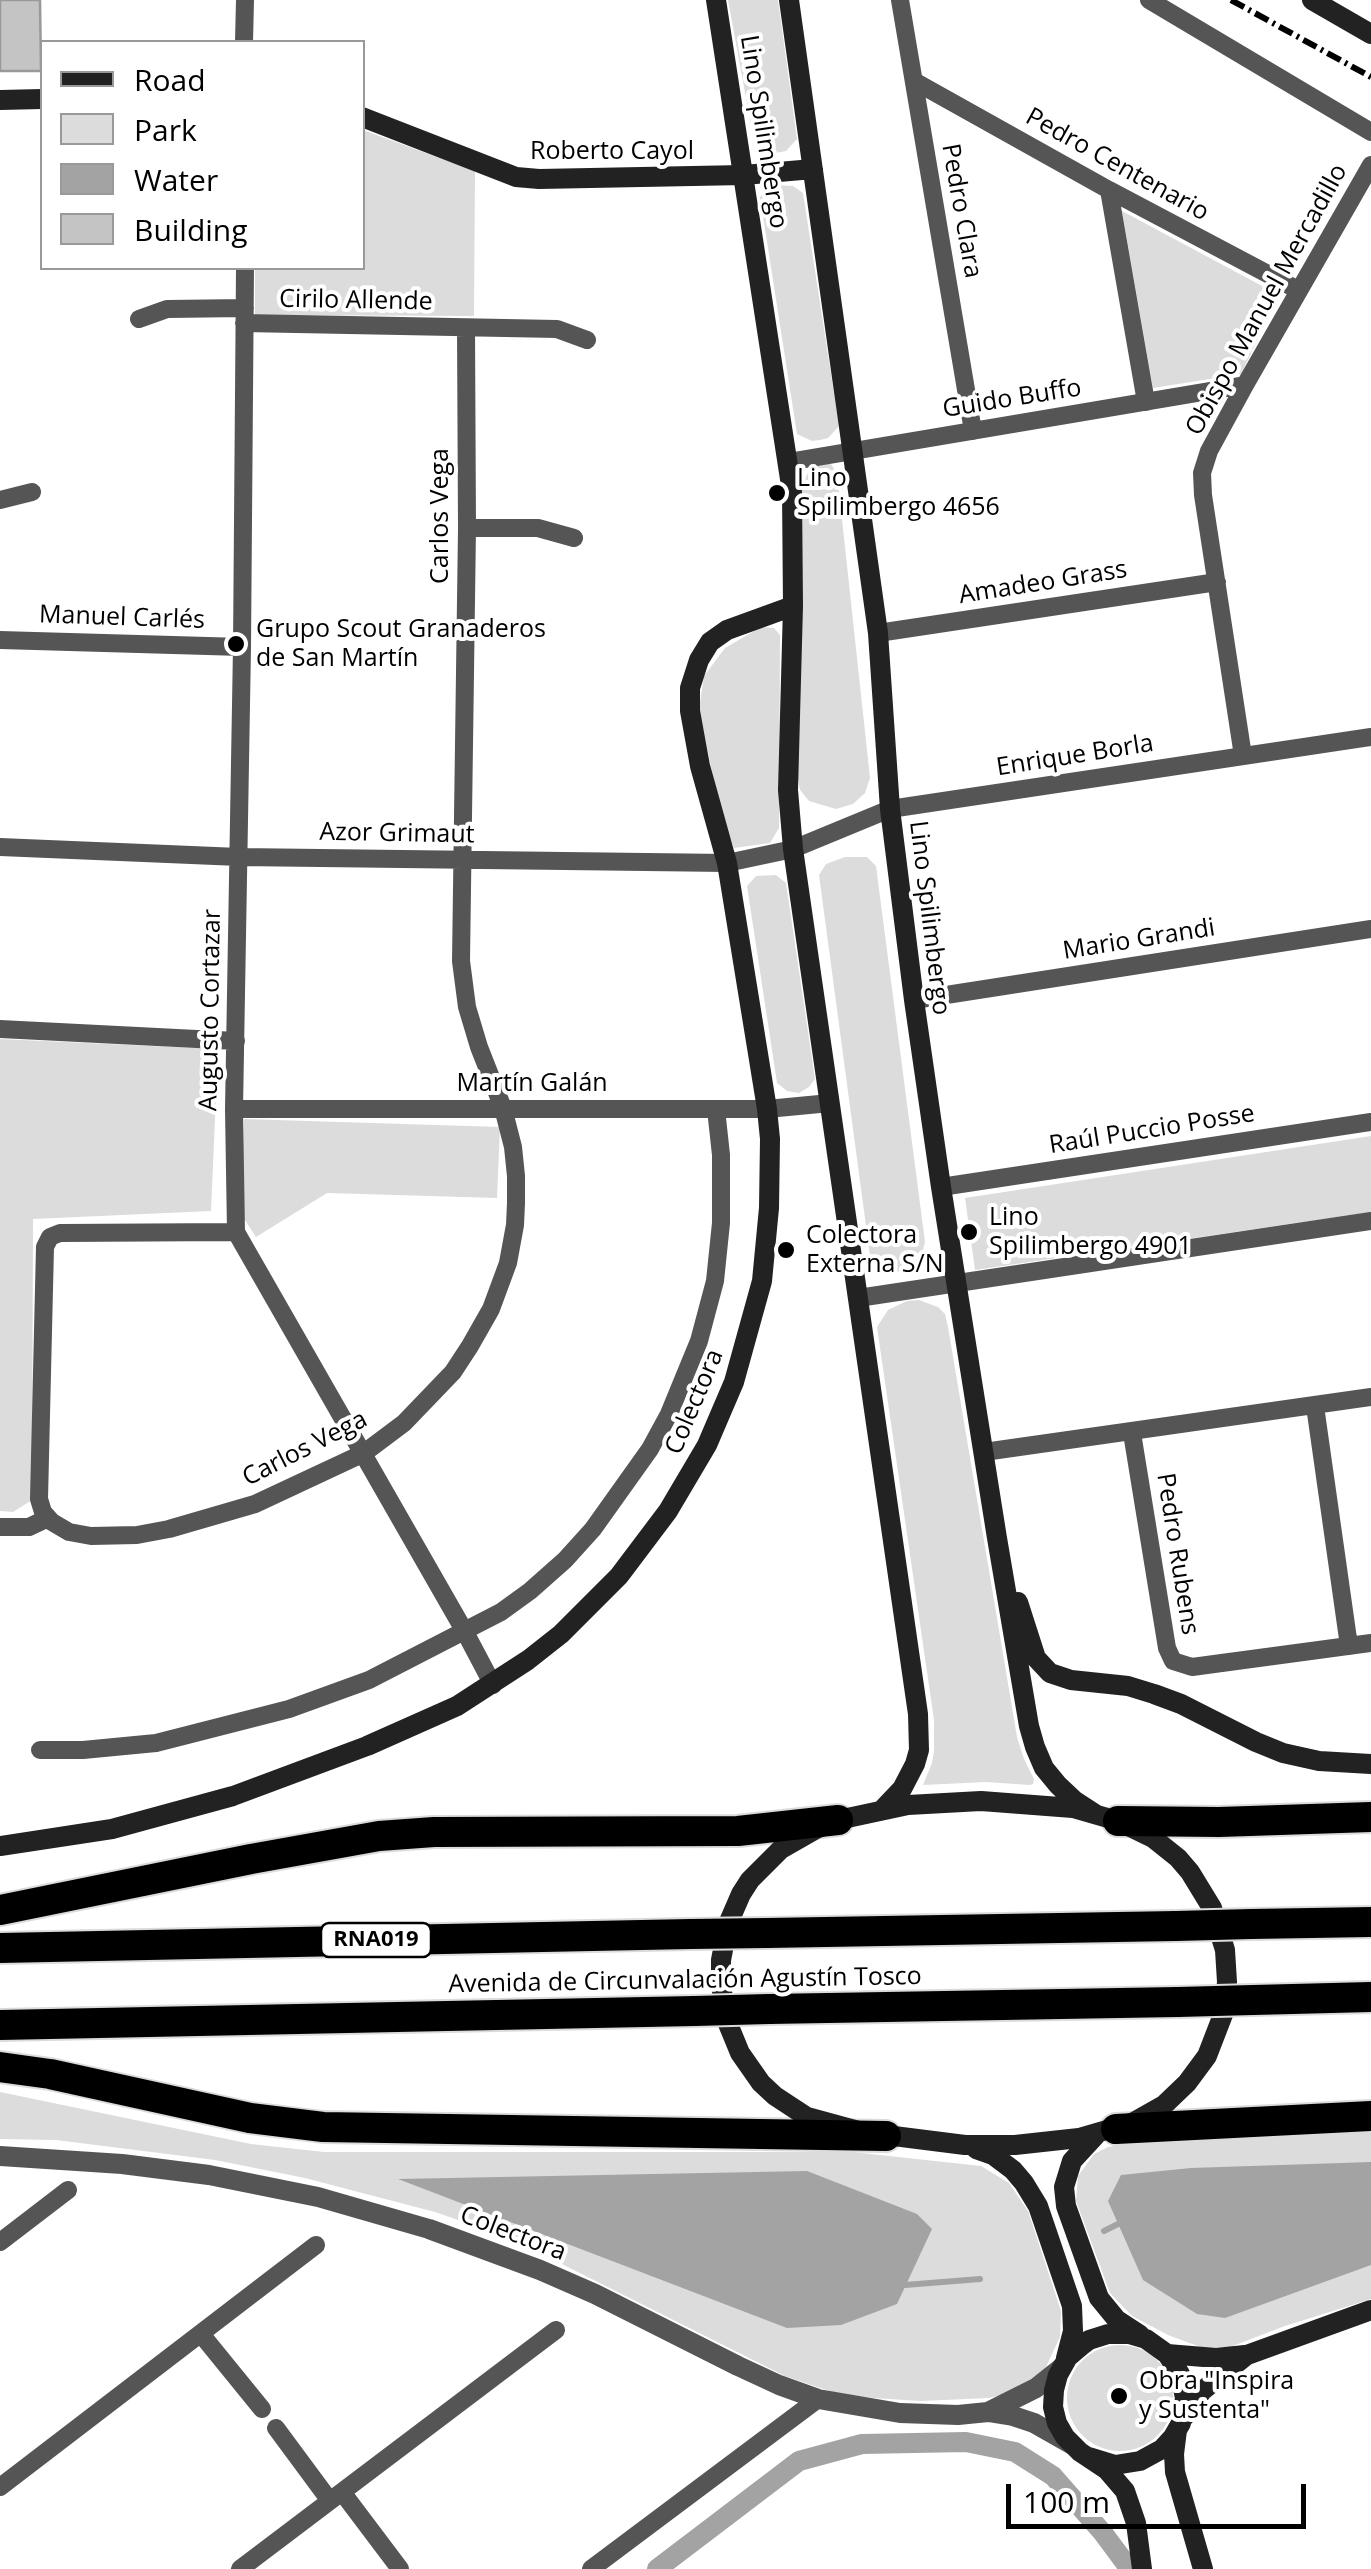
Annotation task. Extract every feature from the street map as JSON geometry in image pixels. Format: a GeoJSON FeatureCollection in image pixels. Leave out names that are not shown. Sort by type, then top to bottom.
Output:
{"type":"FeatureCollection","features":[{"type":"Feature","properties":{"kind":"highway"},"geometry":{"type":"LineString","coordinates":[[1106,1817],[1219,1822],[1371,1817]]}},
{"type":"Feature","properties":{"kind":"highway"},"geometry":{"type":"LineString","coordinates":[[0,1910],[392,1835],[738,1831],[838,1820]]}},
{"type":"Feature","properties":{"kind":"highway","name":"Avenida de Circunvalación Agustín Tosco"},"geometry":{"type":"LineString","coordinates":[[0,1948],[1371,1922]]}},
{"type":"Feature","properties":{"kind":"highway","name":"Avenida de Circunvalación Agustín Tosco"},"geometry":{"type":"LineString","coordinates":[[0,2025],[1371,1997]]}},
{"type":"Feature","properties":{"kind":"highway"},"geometry":{"type":"LineString","coordinates":[[0,2067],[306,2126],[886,2136]]}},
{"type":"Feature","properties":{"kind":"highway"},"geometry":{"type":"LineString","coordinates":[[1107,2131],[1371,2116]]}},
{"type":"Feature","properties":{"kind":"main road","name":"Lino Spilimbergo"},"geometry":{"type":"LineString","coordinates":[[716,0],[792,506],[788,790],[793,849],[920,1734],[919,1750],[908,1778],[883,1809]]}},
{"type":"Feature","properties":{"kind":"main road","name":"Lino Spilimbergo"},"geometry":{"type":"LineString","coordinates":[[790,0],[878,633],[890,809],[914,1000],[1029,1726],[1044,1768],[1058,1785],[1074,1801],[1106,1817]]}},
{"type":"Feature","properties":{"kind":"main road"},"geometry":{"type":"LineString","coordinates":[[1312,0],[1371,34]]}},
{"type":"Feature","properties":{"kind":"main road"},"geometry":{"type":"LineString","coordinates":[[0,100],[40,99]]}},
{"type":"Feature","properties":{"kind":"main road","name":"Roberto Cayol"},"geometry":{"type":"LineString","coordinates":[[365,118],[516,178],[744,176],[813,169]]}},
{"type":"Feature","properties":{"kind":"main road","name":"Colectora"},"geometry":{"type":"LineString","coordinates":[[0,1846],[112,1829],[233,1796],[416,1726],[492,1686],[561,1634],[619,1576],[668,1511],[706,1446],[734,1382],[762,1281],[769,1208],[767,1109],[728,863],[700,766],[690,688],[698,660],[710,642],[726,630],[793,606]]}},
{"type":"Feature","properties":{"kind":"main road"},"geometry":{"type":"LineString","coordinates":[[998,1538],[1036,1658],[1050,1673],[1154,1694],[1284,1753],[1320,1761],[1371,1764]]}},
{"type":"Feature","properties":{"kind":"main road"},"geometry":{"type":"LineString","coordinates":[[981,1800],[1050,1805],[1106,1817],[1138,1830],[1166,1848],[1198,1882],[1222,1935],[1227,1982],[1220,2026],[1197,2070],[1164,2104],[1134,2122],[1107,2131],[1015,2145],[964,2145],[886,2136],[808,2117],[762,2083],[740,2053],[722,2002],[723,1942],[741,1894],[781,1849],[816,1828],[883,1809],[981,1800]]}},
{"type":"Feature","properties":{"kind":"main road"},"geometry":{"type":"LineString","coordinates":[[1107,2131],[1076,2153],[1064,2187],[1066,2206],[1099,2298],[1118,2320],[1167,2354],[1183,2382],[1185,2398],[1174,2454],[1175,2472],[1203,2569]]}},
{"type":"Feature","properties":{"kind":"main road"},"geometry":{"type":"LineString","coordinates":[[964,2145],[1006,2164],[1035,2199],[1072,2306],[1073,2331],[1054,2390],[1057,2423],[1080,2451],[1114,2476],[1130,2500],[1142,2569]]}},
{"type":"Feature","properties":{"kind":"main road"},"geometry":{"type":"LineString","coordinates":[[1167,2354],[1216,2358],[1247,2355],[1371,2310]]}},
{"type":"Feature","properties":{"kind":"main road"},"geometry":{"type":"LineString","coordinates":[[1062,2365],[1098,2336],[1118,2334],[1146,2339]]}},
{"type":"Feature","properties":{"kind":"main road"},"geometry":{"type":"LineString","coordinates":[[1080,2451],[1115,2464],[1140,2461],[1162,2449],[1202,2391],[1247,2355]]}},
{"type":"Feature","properties":{"kind":"street"},"geometry":{"type":"LineString","coordinates":[[244,0],[244,40]]}},
{"type":"Feature","properties":{"kind":"street","name":"Pedro Clara"},"geometry":{"type":"LineString","coordinates":[[900,0],[974,431]]}},
{"type":"Feature","properties":{"kind":"street"},"geometry":{"type":"LineString","coordinates":[[1150,0],[1371,132]]}},
{"type":"Feature","properties":{"kind":"street","name":"Pedro Centenario"},"geometry":{"type":"LineString","coordinates":[[914,81],[1298,290]]}},
{"type":"Feature","properties":{"kind":"street","name":"Obispo Manuel Mercadillo"},"geometry":{"type":"LineString","coordinates":[[1243,756],[1202,474],[1209,451],[1245,385],[1371,165]]}},
{"type":"Feature","properties":{"kind":"street"},"geometry":{"type":"LineString","coordinates":[[1109,190],[1146,402]]}},
{"type":"Feature","properties":{"kind":"street","name":"Augusto Cortazar"},"geometry":{"type":"LineString","coordinates":[[244,270],[234,1109],[236,1232],[465,1632],[492,1686]]}},
{"type":"Feature","properties":{"kind":"street","name":"Cirilo Allende"},"geometry":{"type":"LineString","coordinates":[[139,319],[167,309],[466,329],[557,330],[586,340]]}},
{"type":"Feature","properties":{"kind":"street","name":"Carlos Vega"},"geometry":{"type":"LineString","coordinates":[[48,1518],[69,1532],[91,1536],[137,1535],[169,1529],[255,1504],[364,1454],[404,1423],[453,1372],[490,1309],[508,1263],[515,1226],[516,1176],[503,1108],[479,1046],[463,983],[466,329]]}},
{"type":"Feature","properties":{"kind":"street","name":"Guido Buffo"},"geometry":{"type":"LineString","coordinates":[[788,462],[1245,385]]}},
{"type":"Feature","properties":{"kind":"street"},"geometry":{"type":"LineString","coordinates":[[0,500],[32,492]]}},
{"type":"Feature","properties":{"kind":"street"},"geometry":{"type":"LineString","coordinates":[[467,528],[538,528],[574,538]]}},
{"type":"Feature","properties":{"kind":"street","name":"Amadeo Grass"},"geometry":{"type":"LineString","coordinates":[[878,633],[1217,582]]}},
{"type":"Feature","properties":{"kind":"street","name":"Manuel Carlés"},"geometry":{"type":"LineString","coordinates":[[0,640],[242,647]]}},
{"type":"Feature","properties":{"kind":"street","name":"Enrique Borla"},"geometry":{"type":"LineString","coordinates":[[793,849],[890,809],[1371,737]]}},
{"type":"Feature","properties":{"kind":"street","name":"Azor Grimaut"},"geometry":{"type":"LineString","coordinates":[[0,846],[239,856],[728,863],[793,849]]}},
{"type":"Feature","properties":{"kind":"street","name":"Mario Grandi"},"geometry":{"type":"LineString","coordinates":[[914,1000],[1371,929]]}},
{"type":"Feature","properties":{"kind":"street"},"geometry":{"type":"LineString","coordinates":[[0,1030],[236,1041]]}},
{"type":"Feature","properties":{"kind":"street","name":"Martín Galán"},"geometry":{"type":"LineString","coordinates":[[234,1109],[767,1109],[830,1103]]}},
{"type":"Feature","properties":{"kind":"street"},"geometry":{"type":"LineString","coordinates":[[40,1750],[156,1743],[273,1713],[370,1680],[500,1612],[565,1560],[593,1529],[650,1449],[699,1340],[715,1280],[721,1223],[716,1109]]}},
{"type":"Feature","properties":{"kind":"street","name":"Raúl Puccio Posse"},"geometry":{"type":"LineString","coordinates":[[941,1187],[1371,1122]]}},
{"type":"Feature","properties":{"kind":"street"},"geometry":{"type":"LineString","coordinates":[[858,1298],[1371,1220]]}},
{"type":"Feature","properties":{"kind":"street"},"geometry":{"type":"LineString","coordinates":[[0,1528],[28,1527],[48,1518],[39,1499],[44,1247],[50,1237],[60,1233],[236,1232]]}},
{"type":"Feature","properties":{"kind":"street"},"geometry":{"type":"LineString","coordinates":[[984,1452],[1371,1398]]}},
{"type":"Feature","properties":{"kind":"street"},"geometry":{"type":"LineString","coordinates":[[1315,1406],[1349,1646],[1371,1644]]}},
{"type":"Feature","properties":{"kind":"street","name":"Pedro Rubens"},"geometry":{"type":"LineString","coordinates":[[1132,1433],[1166,1648],[1173,1661],[1192,1667],[1349,1646]]}},
{"type":"Feature","properties":{"kind":"street","name":"Colectora"},"geometry":{"type":"LineString","coordinates":[[0,2156],[122,2164],[209,2175],[318,2197],[466,2242],[540,2270],[779,2385],[818,2398],[900,2413],[988,2412],[1034,2423],[1080,2451]]}},
{"type":"Feature","properties":{"kind":"street"},"geometry":{"type":"LineString","coordinates":[[0,2242],[68,2190]]}},
{"type":"Feature","properties":{"kind":"street"},"geometry":{"type":"LineString","coordinates":[[0,2486],[316,2246]]}},
{"type":"Feature","properties":{"kind":"street"},"geometry":{"type":"LineString","coordinates":[[240,2569],[556,2330]]}},
{"type":"Feature","properties":{"kind":"street"},"geometry":{"type":"LineString","coordinates":[[201,2334],[262,2409]]}},
{"type":"Feature","properties":{"kind":"street","name":"Colectora"},"geometry":{"type":"LineString","coordinates":[[988,2412],[1036,2388],[1062,2365]]}},
{"type":"Feature","properties":{"kind":"street"},"geometry":{"type":"LineString","coordinates":[[592,2569],[818,2398]]}},
{"type":"Feature","properties":{"kind":"street"},"geometry":{"type":"LineString","coordinates":[[276,2428],[400,2569]]}},
{"type":"Feature","properties":{"kind":"green space"},"geometry":{"type":"Polygon","coordinates":[[[728,0],[778,0],[797,139],[786,151],[770,154],[755,147],[728,0]]]}},
{"type":"Feature","properties":{"kind":"green space"},"geometry":{"type":"Polygon","coordinates":[[[365,131],[475,171],[474,316],[255,315],[255,270],[365,270],[365,131]]]}},
{"type":"Feature","properties":{"kind":"green space"},"geometry":{"type":"Polygon","coordinates":[[[777,185],[793,186],[803,193],[839,426],[828,438],[820,440],[797,434],[760,197],[777,185]]]}},
{"type":"Feature","properties":{"kind":"green space"},"geometry":{"type":"Polygon","coordinates":[[[1122,211],[1279,295],[1241,374],[1153,388],[1122,211]]]}},
{"type":"Feature","properties":{"kind":"green space"},"geometry":{"type":"Polygon","coordinates":[[[830,463],[837,473],[870,778],[865,793],[853,804],[836,809],[809,801],[800,790],[797,774],[802,486],[811,466],[830,463]]]}},
{"type":"Feature","properties":{"kind":"green space"},"geometry":{"type":"Polygon","coordinates":[[[761,627],[774,628],[780,635],[779,828],[770,843],[734,848],[721,814],[699,709],[704,676],[725,648],[761,627]]]}},
{"type":"Feature","properties":{"kind":"green space"},"geometry":{"type":"Polygon","coordinates":[[[845,857],[867,857],[876,866],[925,1242],[920,1261],[905,1271],[888,1272],[870,1256],[819,875],[826,864],[845,857]]]}},
{"type":"Feature","properties":{"kind":"green space"},"geometry":{"type":"Polygon","coordinates":[[[776,875],[786,883],[815,1079],[799,1093],[787,1091],[777,1083],[747,886],[756,876],[776,875]]]}},
{"type":"Feature","properties":{"kind":"green space"},"geometry":{"type":"Polygon","coordinates":[[[0,1039],[218,1049],[211,1211],[33,1219],[32,1500],[13,1512],[0,1511],[0,1039]]]}},
{"type":"Feature","properties":{"kind":"green space"},"geometry":{"type":"Polygon","coordinates":[[[244,1119],[500,1127],[497,1198],[327,1193],[256,1237],[241,1214],[244,1119]]]}},
{"type":"Feature","properties":{"kind":"green space"},"geometry":{"type":"Polygon","coordinates":[[[1371,1136],[1371,1212],[975,1270],[965,1198],[1371,1136]]]}},
{"type":"Feature","properties":{"kind":"green space"},"geometry":{"type":"Polygon","coordinates":[[[919,1300],[938,1307],[945,1314],[948,1327],[1017,1737],[1034,1779],[1030,1785],[923,1785],[932,1763],[934,1720],[877,1327],[888,1310],[919,1300]]]}},
{"type":"Feature","properties":{"kind":"green space"},"geometry":{"type":"Polygon","coordinates":[[[0,2092],[251,2144],[324,2152],[852,2152],[981,2166],[1009,2183],[1028,2211],[1061,2311],[1060,2337],[1044,2371],[1014,2392],[989,2398],[921,2401],[835,2393],[785,2376],[510,2238],[435,2212],[305,2178],[215,2160],[56,2140],[0,2139],[0,2092]]]}},
{"type":"Feature","properties":{"kind":"green space"},"geometry":{"type":"Polygon","coordinates":[[[1371,2132],[1371,2299],[1230,2347],[1203,2348],[1132,2316],[1110,2293],[1076,2201],[1078,2176],[1094,2154],[1130,2143],[1189,2138],[1371,2132]]]}},
{"type":"Feature","properties":{"kind":"green space"},"geometry":{"type":"Polygon","coordinates":[[[1120,2345],[1140,2349],[1157,2361],[1169,2378],[1173,2398],[1169,2418],[1157,2435],[1140,2447],[1120,2451],[1100,2447],[1083,2435],[1071,2418],[1067,2398],[1071,2378],[1083,2361],[1100,2349],[1120,2345]]]}},
{"type":"Feature","properties":{"kind":"water"},"geometry":{"type":"Polygon","coordinates":[[[1371,2162],[1371,2265],[1225,2318],[1197,2314],[1143,2280],[1108,2201],[1121,2175],[1191,2168],[1371,2162]]]}},
{"type":"Feature","properties":{"kind":"water"},"geometry":{"type":"Polygon","coordinates":[[[807,2171],[917,2214],[932,2229],[897,2304],[841,2325],[787,2328],[398,2179],[807,2171]]]}},
{"type":"Feature","properties":{"kind":"building"},"geometry":{"type":"Polygon","coordinates":[[[0,0],[40,0],[40,71],[0,71],[0,0]]]}},
{"type":"Feature","properties":{"kind":"waterway"},"geometry":{"type":"LineString","coordinates":[[1104,2231],[1118,2224]]}},
{"type":"Feature","properties":{"kind":"waterway"},"geometry":{"type":"LineString","coordinates":[[905,2285],[980,2279]]}},
{"type":"Feature","properties":{"kind":"waterway"},"geometry":{"type":"LineString","coordinates":[[657,2569],[799,2461],[862,2444],[966,2442],[1015,2452],[1053,2476],[1129,2568]]}},
{"type":"Feature","properties":{"kind":"railway"},"geometry":{"type":"LineString","coordinates":[[1231,0],[1371,77]]}},
{"type":"Feature","properties":{"kind":"place","name":"Lino Spilimbergo 4656"},"geometry":{"type":"Point","coordinates":[777,493]}},
{"type":"Feature","properties":{"kind":"place","name":"Grupo Scout Granaderos de San Martín"},"geometry":{"type":"Point","coordinates":[236,644]}},
{"type":"Feature","properties":{"kind":"place","name":"Lino Spilimbergo 4901"},"geometry":{"type":"Point","coordinates":[969,1232]}},
{"type":"Feature","properties":{"kind":"place","name":"Colectora Externa S/N"},"geometry":{"type":"Point","coordinates":[786,1250]}},
{"type":"Feature","properties":{"kind":"place","name":"Obra \"Inspira y Sustenta\""},"geometry":{"type":"Point","coordinates":[1119,2396]}}]}
